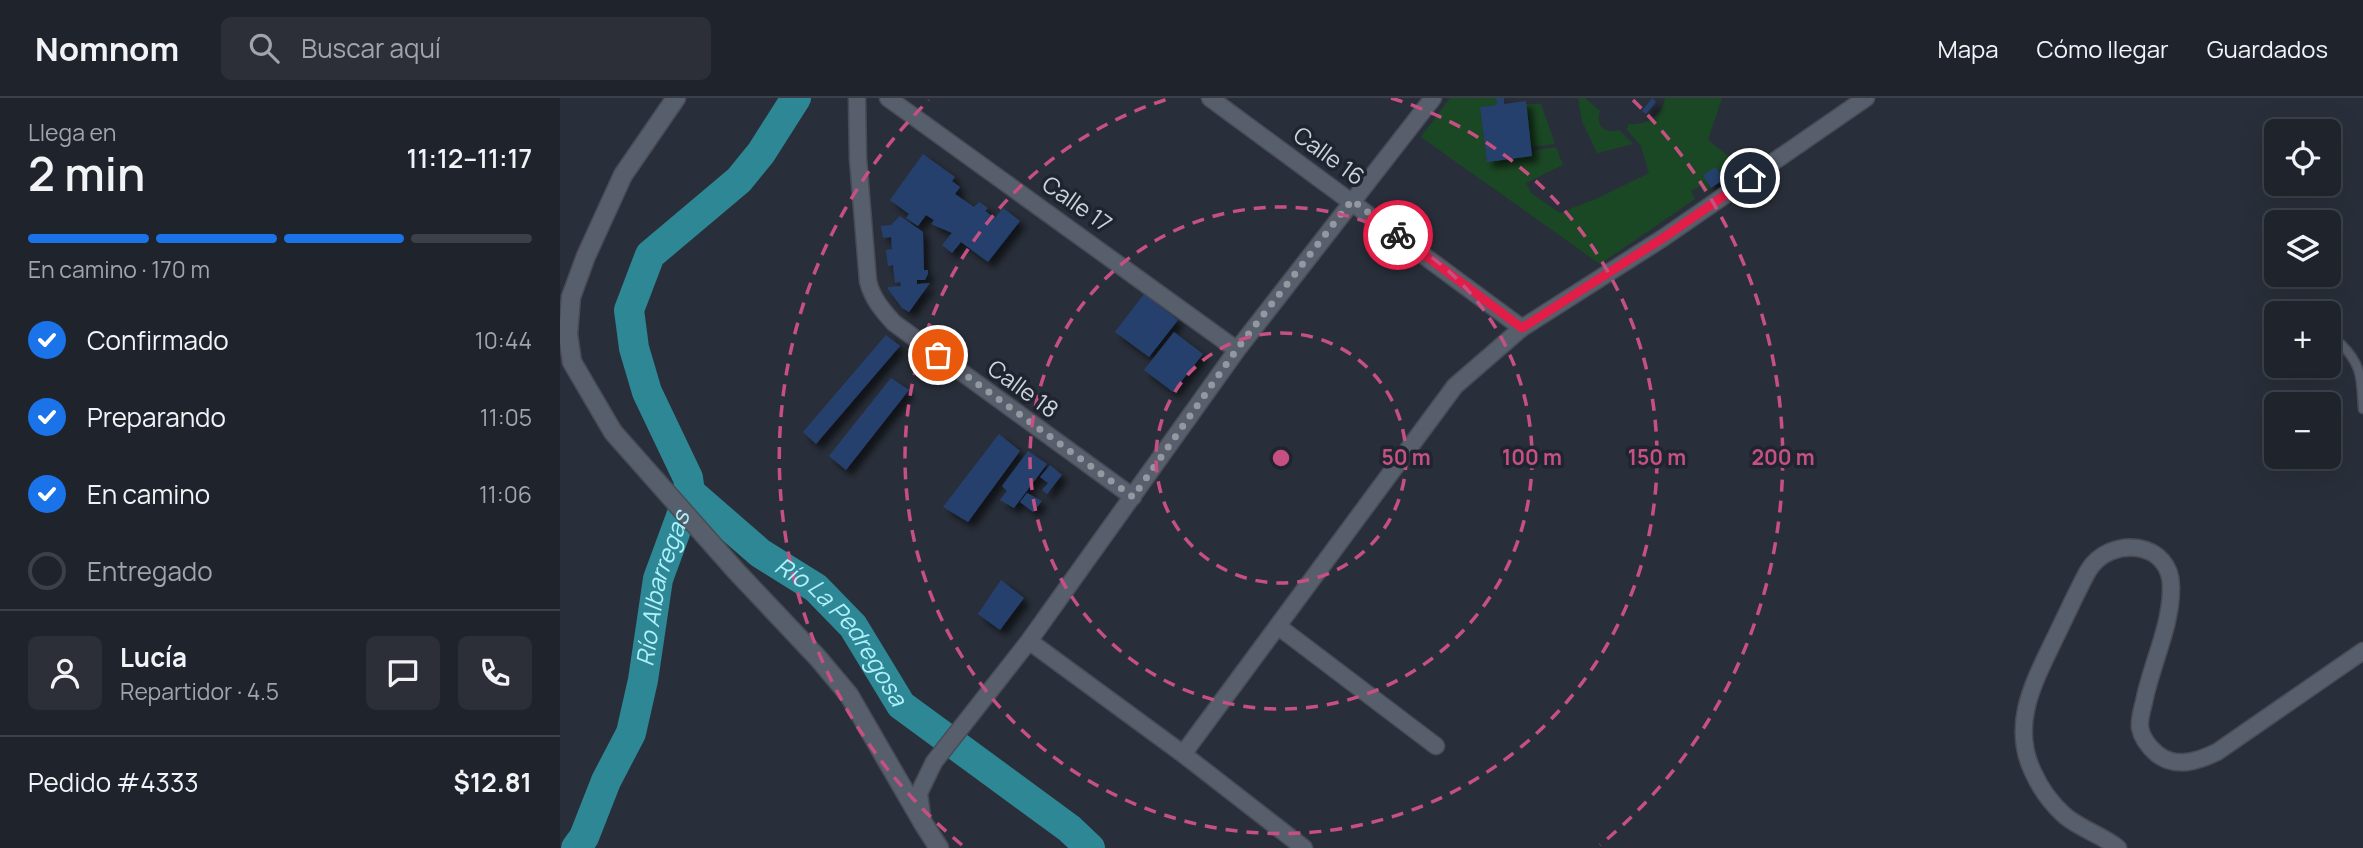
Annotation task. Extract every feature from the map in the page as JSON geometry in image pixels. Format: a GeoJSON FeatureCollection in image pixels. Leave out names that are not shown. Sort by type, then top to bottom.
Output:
{"type":"FeatureCollection","features":[{"type":"Feature","properties":{"kind":"street"},"geometry":{"type":"LineString","coordinates":[[676,98],[623,175],[586,256],[571,297],[568,334],[572,362],[613,432],[849,695],[934,846]]}},
{"type":"Feature","properties":{"kind":"street","name":"Calle 18"},"geometry":{"type":"LineString","coordinates":[[857,98],[858,159],[867,281],[871,293],[894,323],[1133,497]]}},
{"type":"Feature","properties":{"kind":"street","name":"Calle 17"},"geometry":{"type":"LineString","coordinates":[[888,98],[1237,349]]}},
{"type":"Feature","properties":{"kind":"street","name":"Calle 16"},"geometry":{"type":"LineString","coordinates":[[1210,98],[1352,200],[1522,328]]}},
{"type":"Feature","properties":{"kind":"street"},"geometry":{"type":"LineString","coordinates":[[922,823],[919,793],[934,762],[1029,641],[1237,349],[1433,98]]}},
{"type":"Feature","properties":{"kind":"street"},"geometry":{"type":"LineString","coordinates":[[1183,754],[1455,386],[1522,328],[1674,231],[1866,98]]}},
{"type":"Feature","properties":{"kind":"street"},"geometry":{"type":"LineString","coordinates":[[2118,848],[2064,816],[2040,788],[2027,761],[2022,736],[2023,715],[2032,685],[2084,579],[2102,555],[2118,548],[2140,548],[2160,559],[2170,577],[2170,597],[2146,690],[2140,727],[2150,747],[2170,761],[2191,762],[2217,752],[2363,651]]}},
{"type":"Feature","properties":{"kind":"street"},"geometry":{"type":"LineString","coordinates":[[1279,627],[1436,746]]}},
{"type":"Feature","properties":{"kind":"street"},"geometry":{"type":"LineString","coordinates":[[1029,641],[1183,754],[1304,848]]}},
{"type":"Feature","properties":{"kind":"lane"},"geometry":{"type":"LineString","coordinates":[[2341,344],[2353,356],[2361,373],[2363,409]]}},
{"type":"Feature","properties":{"kind":"green space"},"geometry":{"type":"Polygon","coordinates":[[[1450,98],[1496,98],[1497,105],[1480,107],[1487,161],[1532,156],[1532,151],[1556,147],[1563,165],[1526,183],[1531,193],[1560,213],[1649,173],[1641,146],[1627,130],[1628,124],[1641,123],[1657,115],[1665,98],[1722,98],[1708,140],[1742,167],[1723,180],[1716,168],[1704,175],[1711,188],[1704,193],[1700,186],[1691,191],[1695,199],[1600,264],[1421,137],[1450,98]]]}},
{"type":"Feature","properties":{"kind":"green space"},"geometry":{"type":"Polygon","coordinates":[[[1578,98],[1585,98],[1600,111],[1599,121],[1602,128],[1609,131],[1619,130],[1633,144],[1597,153],[1582,121],[1578,98]]]}},
{"type":"Feature","properties":{"kind":"green space"},"geometry":{"type":"Polygon","coordinates":[[[1526,104],[1541,104],[1555,144],[1531,147],[1526,104]]]}},
{"type":"Feature","properties":{"kind":"building"},"geometry":{"type":"Polygon","coordinates":[[[1496,98],[1504,98],[1504,104],[1526,101],[1532,156],[1487,162],[1480,107],[1497,105],[1496,98]]]}},
{"type":"Feature","properties":{"kind":"building"},"geometry":{"type":"Polygon","coordinates":[[[1652,98],[1656,102],[1646,114],[1642,111],[1652,98]]]}},
{"type":"Feature","properties":{"kind":"building"},"geometry":{"type":"Polygon","coordinates":[[[923,154],[955,177],[952,181],[960,187],[955,194],[974,207],[979,202],[988,208],[985,211],[995,218],[1003,208],[1020,221],[988,262],[961,242],[952,253],[942,245],[952,233],[931,224],[934,220],[926,215],[918,226],[906,218],[909,214],[890,200],[923,154]]]}},
{"type":"Feature","properties":{"kind":"building"},"geometry":{"type":"Polygon","coordinates":[[[1716,167],[1723,180],[1711,188],[1703,175],[1716,167]]]}},
{"type":"Feature","properties":{"kind":"building"},"geometry":{"type":"Polygon","coordinates":[[[900,216],[923,232],[924,270],[928,270],[928,274],[925,280],[917,280],[917,284],[930,283],[909,312],[902,308],[888,289],[901,286],[900,282],[895,283],[893,265],[888,266],[886,250],[892,249],[891,237],[883,238],[881,226],[891,225],[900,216]]]}},
{"type":"Feature","properties":{"kind":"building"},"geometry":{"type":"Polygon","coordinates":[[[1144,294],[1178,320],[1149,357],[1115,332],[1144,294]]]}},
{"type":"Feature","properties":{"kind":"building"},"geometry":{"type":"Polygon","coordinates":[[[1174,332],[1203,354],[1173,392],[1144,370],[1174,332]]]}},
{"type":"Feature","properties":{"kind":"building"},"geometry":{"type":"Polygon","coordinates":[[[886,335],[900,346],[816,444],[803,432],[886,335]]]}},
{"type":"Feature","properties":{"kind":"building"},"geometry":{"type":"Polygon","coordinates":[[[891,378],[909,390],[846,470],[829,456],[891,378]]]}},
{"type":"Feature","properties":{"kind":"building"},"geometry":{"type":"Polygon","coordinates":[[[999,434],[1020,451],[968,522],[943,507],[999,434]]]}},
{"type":"Feature","properties":{"kind":"building"},"geometry":{"type":"Polygon","coordinates":[[[1028,451],[1047,464],[1014,508],[1000,500],[1007,491],[1002,486],[1028,451]]]}},
{"type":"Feature","properties":{"kind":"building"},"geometry":{"type":"Polygon","coordinates":[[[1050,465],[1062,475],[1047,494],[1042,490],[1048,483],[1040,477],[1050,465]]]}},
{"type":"Feature","properties":{"kind":"building"},"geometry":{"type":"Polygon","coordinates":[[[1027,493],[1042,501],[1033,512],[1020,502],[1027,493]]]}},
{"type":"Feature","properties":{"kind":"building"},"geometry":{"type":"Polygon","coordinates":[[[1001,580],[1024,598],[1000,630],[978,614],[1001,580]]]}},
{"type":"Feature","properties":{"kind":"waterway","name":"Río Albarregas"},"geometry":{"type":"LineString","coordinates":[[576,848],[584,837],[606,781],[631,733],[643,680],[658,579],[690,492],[688,478],[647,392],[634,348],[629,310],[650,255],[739,180],[761,153],[796,98]]}},
{"type":"Feature","properties":{"kind":"waterway","name":"Río La Pedregosa"},"geometry":{"type":"LineString","coordinates":[[690,492],[760,553],[816,588],[853,626],[901,705],[1070,829],[1090,848]]}},
{"type":"Feature","properties":{"kind":"way so far"},"geometry":{"type":"LineString","coordinates":[[938,355],[1133,497],[1237,349],[1352,200],[1398,235]]}},
{"type":"Feature","properties":{"kind":"route"},"geometry":{"type":"LineString","coordinates":[[1398,235],[1522,328],[1663,238],[1750,178]]}}]}
